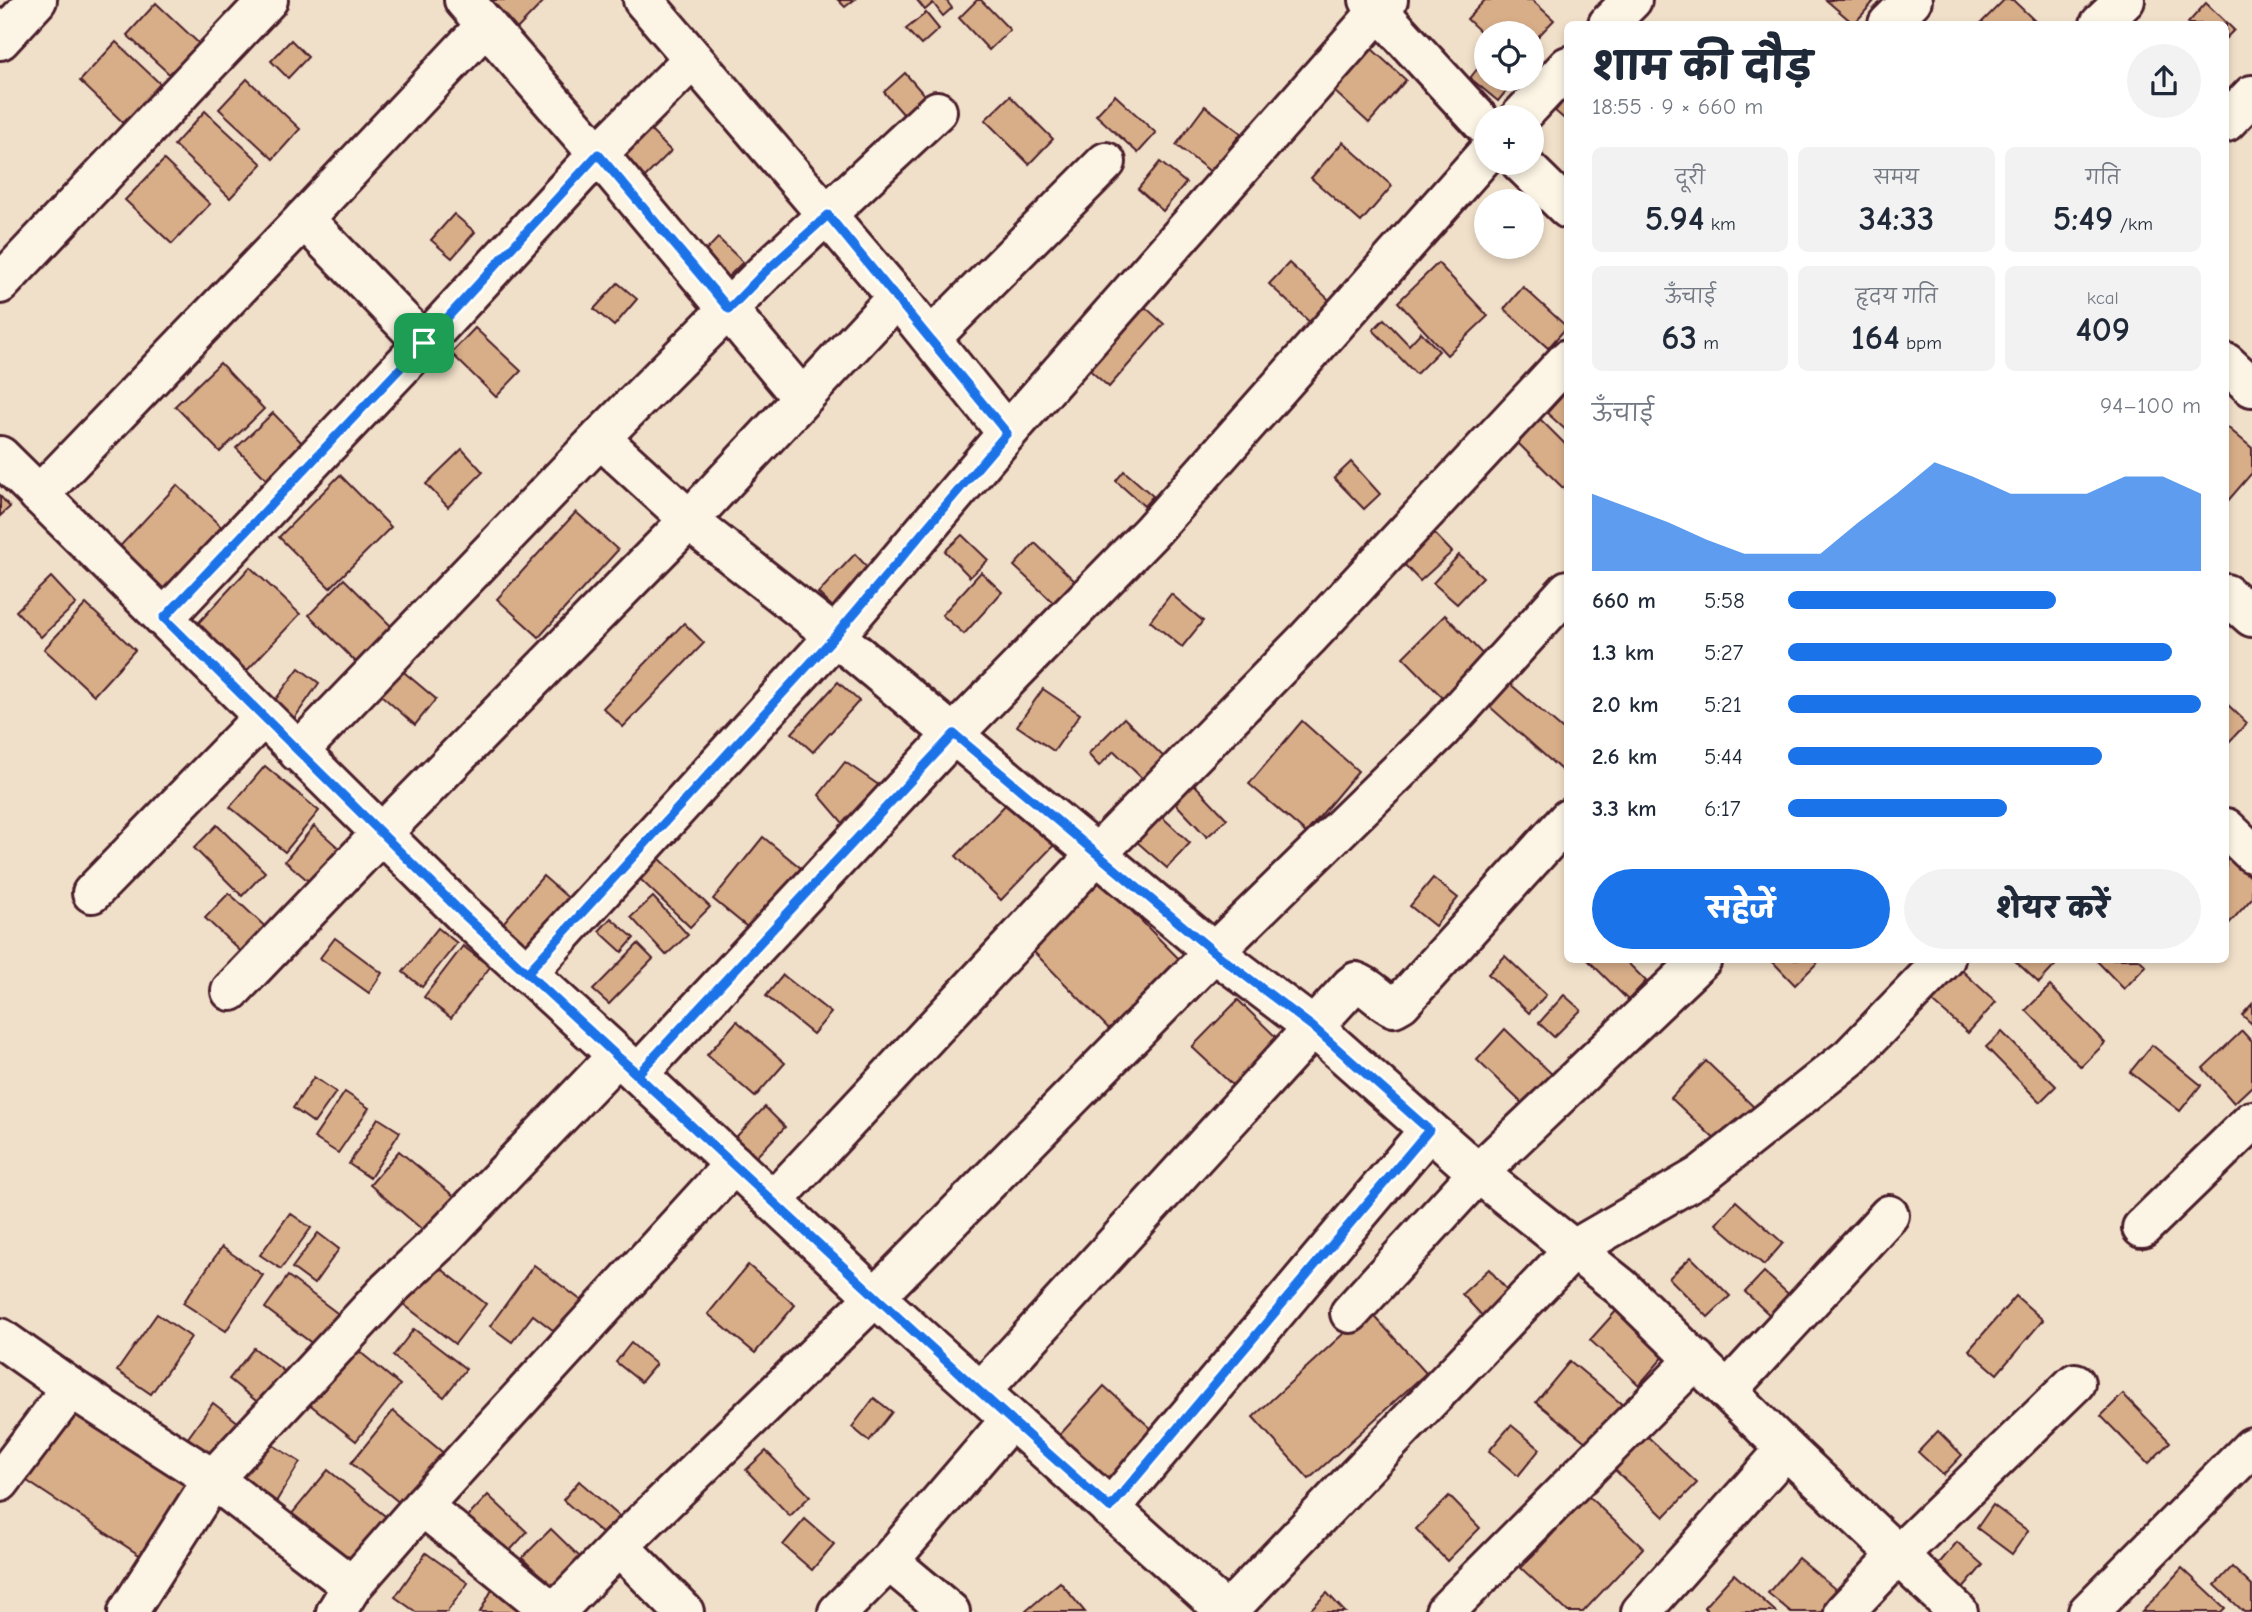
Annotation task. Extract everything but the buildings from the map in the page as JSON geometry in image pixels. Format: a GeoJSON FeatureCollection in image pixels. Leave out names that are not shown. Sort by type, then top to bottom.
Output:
{"type":"FeatureCollection","features":[{"type":"Feature","properties":{"kind":"street"},"geometry":{"type":"LineString","coordinates":[[0,40],[37,0]]}},
{"type":"Feature","properties":{"kind":"street"},"geometry":{"type":"LineString","coordinates":[[0,284],[268,0]]}},
{"type":"Feature","properties":{"kind":"street"},"geometry":{"type":"LineString","coordinates":[[643,0],[897,297],[1007,433]]}},
{"type":"Feature","properties":{"kind":"street"},"geometry":{"type":"LineString","coordinates":[[1611,21],[1632,0]]}},
{"type":"Feature","properties":{"kind":"street"},"geometry":{"type":"LineString","coordinates":[[1891,21],[1912,0]]}},
{"type":"Feature","properties":{"kind":"street"},"geometry":{"type":"LineString","coordinates":[[2102,21],[2125,0]]}},
{"type":"Feature","properties":{"kind":"street"},"geometry":{"type":"LineString","coordinates":[[527,973],[835,636],[1378,3],[1474,113]]}},
{"type":"Feature","properties":{"kind":"street"},"geometry":{"type":"LineString","coordinates":[[39,495],[304,219],[475,13],[598,154],[802,398]]}},
{"type":"Feature","properties":{"kind":"street"},"geometry":{"type":"LineString","coordinates":[[164,618],[598,154],[693,59]]}},
{"type":"Feature","properties":{"kind":"street"},"geometry":{"type":"LineString","coordinates":[[1531,105],[1564,70]]}},
{"type":"Feature","properties":{"kind":"street"},"geometry":{"type":"LineString","coordinates":[[2229,119],[2252,95]]}},
{"type":"Feature","properties":{"kind":"street"},"geometry":{"type":"LineString","coordinates":[[299,751],[600,438],[764,273],[937,111]]}},
{"type":"Feature","properties":{"kind":"street"},"geometry":{"type":"LineString","coordinates":[[931,338],[1106,162]]}},
{"type":"Feature","properties":{"kind":"street"},"geometry":{"type":"LineString","coordinates":[[128,1612],[213,1479],[389,1289],[627,1065],[1151,532],[1474,168]]}},
{"type":"Feature","properties":{"kind":"street"},"geometry":{"type":"LineString","coordinates":[[1533,175],[1564,205]]}},
{"type":"Feature","properties":{"kind":"street"},"geometry":{"type":"LineString","coordinates":[[304,219],[424,343]]}},
{"type":"Feature","properties":{"kind":"street"},"geometry":{"type":"LineString","coordinates":[[231,991],[689,520],[897,297]]}},
{"type":"Feature","properties":{"kind":"street"},"geometry":{"type":"LineString","coordinates":[[774,1200],[1097,854],[1308,638],[1564,363]]}},
{"type":"Feature","properties":{"kind":"street"},"geometry":{"type":"LineString","coordinates":[[2229,366],[2252,387]]}},
{"type":"Feature","properties":{"kind":"street"},"geometry":{"type":"LineString","coordinates":[[600,438],[689,520],[835,636],[1214,952],[1313,1027],[1478,1173],[1621,1287],[1958,1612]]}},
{"type":"Feature","properties":{"kind":"street"},"geometry":{"type":"LineString","coordinates":[[0,456],[462,913],[774,1200],[874,1297],[1227,1612],[1574,1249],[1700,1176],[1850,1057],[1941,963]]}},
{"type":"Feature","properties":{"kind":"street"},"geometry":{"type":"LineString","coordinates":[[422,1506],[554,1612],[874,1297],[1214,952],[1441,730],[1564,594]]}},
{"type":"Feature","properties":{"kind":"street"},"geometry":{"type":"LineString","coordinates":[[2229,597],[2252,617]]}},
{"type":"Feature","properties":{"kind":"street"},"geometry":{"type":"LineString","coordinates":[[92,893],[263,716]]}},
{"type":"Feature","properties":{"kind":"street"},"geometry":{"type":"LineString","coordinates":[[981,1391],[1356,982],[1387,1004],[1394,1007],[1401,1003],[1564,822]]}},
{"type":"Feature","properties":{"kind":"street"},"geometry":{"type":"LineString","coordinates":[[2229,831],[2252,853]]}},
{"type":"Feature","properties":{"kind":"street"},"geometry":{"type":"LineString","coordinates":[[1350,1313],[1478,1173],[1698,963]]}},
{"type":"Feature","properties":{"kind":"street"},"geometry":{"type":"LineString","coordinates":[[2142,1227],[2252,1121]]}},
{"type":"Feature","properties":{"kind":"street"},"geometry":{"type":"LineString","coordinates":[[1110,1508],[1429,1130]]}},
{"type":"Feature","properties":{"kind":"street"},"geometry":{"type":"LineString","coordinates":[[0,1338],[71,1388],[213,1479],[344,1599],[422,1506],[734,1164]]}},
{"type":"Feature","properties":{"kind":"street"},"geometry":{"type":"LineString","coordinates":[[1728,1390],[1889,1215]]}},
{"type":"Feature","properties":{"kind":"street"},"geometry":{"type":"LineString","coordinates":[[1445,1612],[1696,1359]]}},
{"type":"Feature","properties":{"kind":"street"},"geometry":{"type":"LineString","coordinates":[[1844,1612],[1898,1555],[2075,1383]]}},
{"type":"Feature","properties":{"kind":"street"},"geometry":{"type":"LineString","coordinates":[[0,1482],[71,1388]]}},
{"type":"Feature","properties":{"kind":"street"},"geometry":{"type":"LineString","coordinates":[[838,1612],[889,1561],[1010,1420]]}},
{"type":"Feature","properties":{"kind":"street"},"geometry":{"type":"LineString","coordinates":[[2102,1607],[2252,1447]]}},
{"type":"Feature","properties":{"kind":"street"},"geometry":{"type":"LineString","coordinates":[[1641,1612],[1786,1449]]}},
{"type":"Feature","properties":{"kind":"street"},"geometry":{"type":"LineString","coordinates":[[619,1546],[684,1612]]}},
{"type":"Feature","properties":{"kind":"street"},"geometry":{"type":"LineString","coordinates":[[889,1561],[950,1612]]}},
{"type":"Feature","properties":{"kind":"route"},"geometry":{"type":"LineString","coordinates":[[424,343],[164,618],[462,913],[617,1056],[638,1074],[954,734],[1214,952],[1313,1027],[1429,1130],[1110,1508],[874,1297],[774,1200],[638,1074],[617,1056],[527,973],[835,636],[1007,433],[828,215],[729,309],[598,154],[424,343]]}}]}
